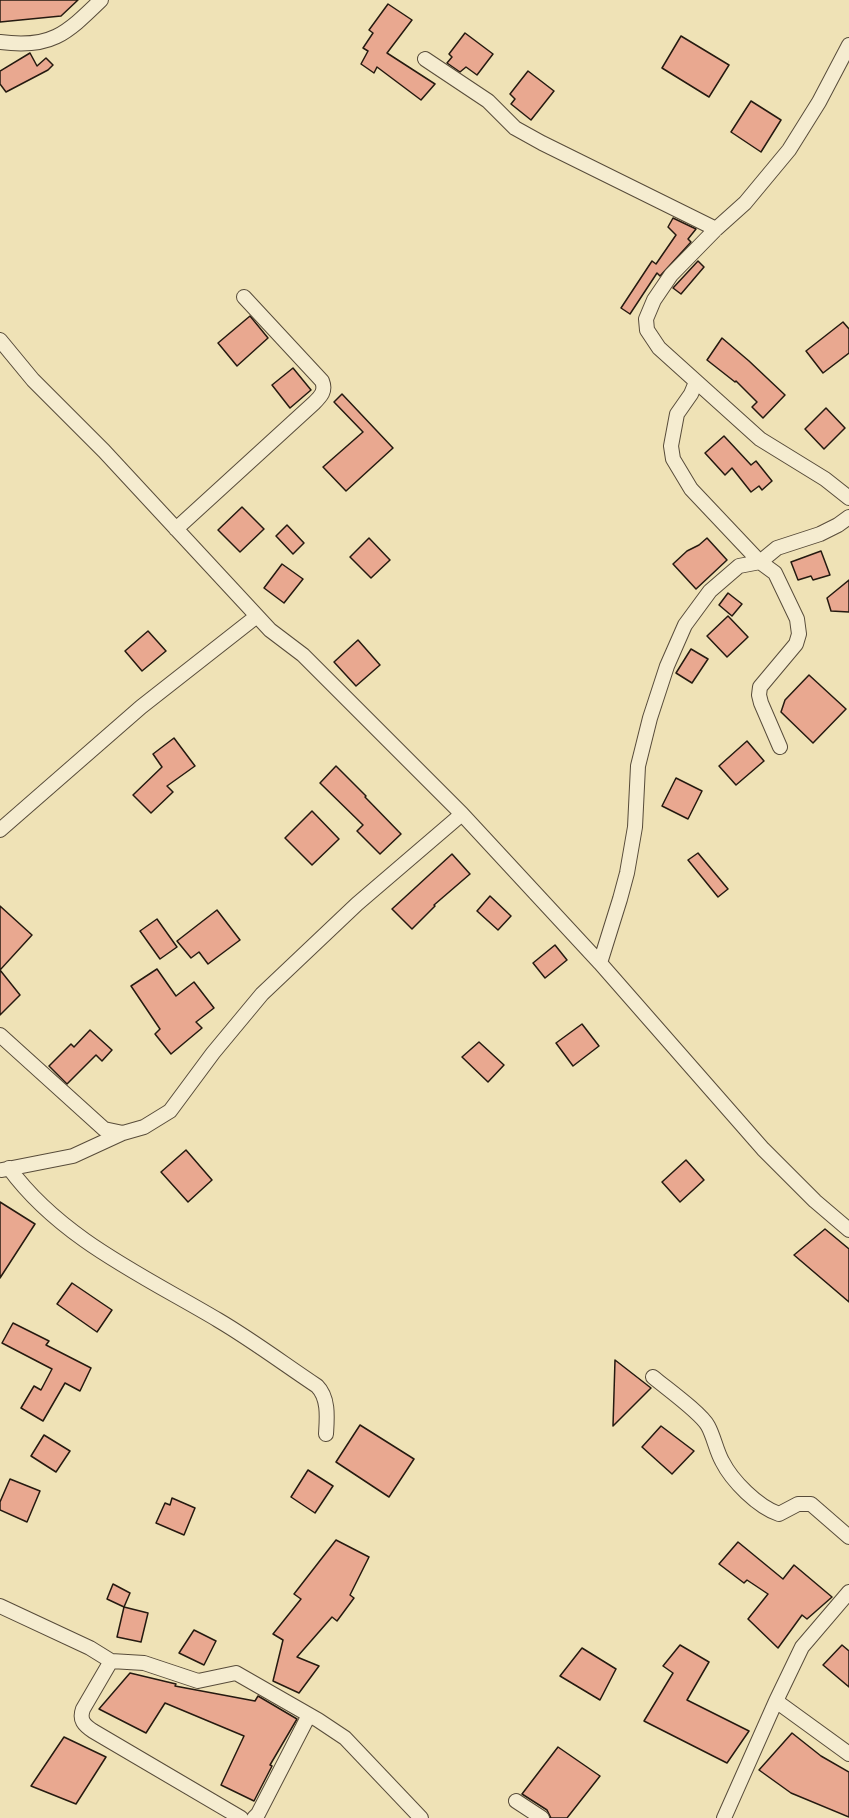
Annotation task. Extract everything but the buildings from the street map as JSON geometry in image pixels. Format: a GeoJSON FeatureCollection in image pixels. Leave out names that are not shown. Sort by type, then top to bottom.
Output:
{"type":"FeatureCollection","features":[{"type":"Feature","properties":{"kind":"street"},"geometry":{"type":"LineString","coordinates":[[0,42],[39,43],[59,36],[76,24],[101,0]]}},
{"type":"Feature","properties":{"kind":"street"},"geometry":{"type":"LineString","coordinates":[[849,45],[819,102],[789,150],[745,203],[671,275],[654,300],[646,320],[647,330],[659,348],[696,382],[760,438],[825,479],[849,498]]}},
{"type":"Feature","properties":{"kind":"street"},"geometry":{"type":"LineString","coordinates":[[425,59],[488,101],[514,128],[716,229]]}},
{"type":"Feature","properties":{"kind":"street"},"geometry":{"type":"LineString","coordinates":[[176,529],[324,392],[322,381],[244,297]]}},
{"type":"Feature","properties":{"kind":"street"},"geometry":{"type":"LineString","coordinates":[[0,340],[33,380],[104,451],[270,630],[303,655],[462,814],[600,963],[763,1149],[815,1201],[849,1230]]}},
{"type":"Feature","properties":{"kind":"street"},"geometry":{"type":"LineString","coordinates":[[696,382],[691,394],[677,414],[671,446],[673,459],[691,489],[760,562],[775,573],[797,619],[799,634],[796,644],[760,687],[761,703],[780,747]]}},
{"type":"Feature","properties":{"kind":"street"},"geometry":{"type":"LineString","coordinates":[[600,963],[627,873],[635,827],[638,766],[650,718],[667,666],[685,625],[710,591],[739,566],[760,562],[777,548],[820,534],[849,517]]}},
{"type":"Feature","properties":{"kind":"street"},"geometry":{"type":"LineString","coordinates":[[0,830],[141,707],[257,616]]}},
{"type":"Feature","properties":{"kind":"street"},"geometry":{"type":"LineString","coordinates":[[4,1169],[73,1156],[123,1133],[144,1127],[170,1111],[213,1053],[262,994],[357,904],[462,814]]}},
{"type":"Feature","properties":{"kind":"street"},"geometry":{"type":"LineString","coordinates":[[0,1035],[104,1129],[123,1133]]}},
{"type":"Feature","properties":{"kind":"street"},"geometry":{"type":"LineString","coordinates":[[4,1169],[82,1239],[220,1321],[317,1386],[322,1391],[325,1401],[326,1434]]}},
{"type":"Feature","properties":{"kind":"street"},"geometry":{"type":"LineString","coordinates":[[653,1377],[708,1426],[722,1462],[733,1478],[768,1510],[779,1514],[798,1504],[811,1504],[849,1537]]}},
{"type":"Feature","properties":{"kind":"street"},"geometry":{"type":"LineString","coordinates":[[724,1818],[802,1647],[849,1592]]}},
{"type":"Feature","properties":{"kind":"street"},"geometry":{"type":"LineString","coordinates":[[0,1606],[90,1648],[111,1661],[144,1663],[198,1681],[236,1673],[345,1738],[421,1818]]}},
{"type":"Feature","properties":{"kind":"street"},"geometry":{"type":"LineString","coordinates":[[111,1661],[83,1709],[82,1721],[93,1731],[241,1818]]}},
{"type":"Feature","properties":{"kind":"street"},"geometry":{"type":"LineString","coordinates":[[776,1701],[849,1754]]}},
{"type":"Feature","properties":{"kind":"street"},"geometry":{"type":"LineString","coordinates":[[254,1818],[309,1715]]}},
{"type":"Feature","properties":{"kind":"street"},"geometry":{"type":"LineString","coordinates":[[516,1801],[542,1818]]}}]}
